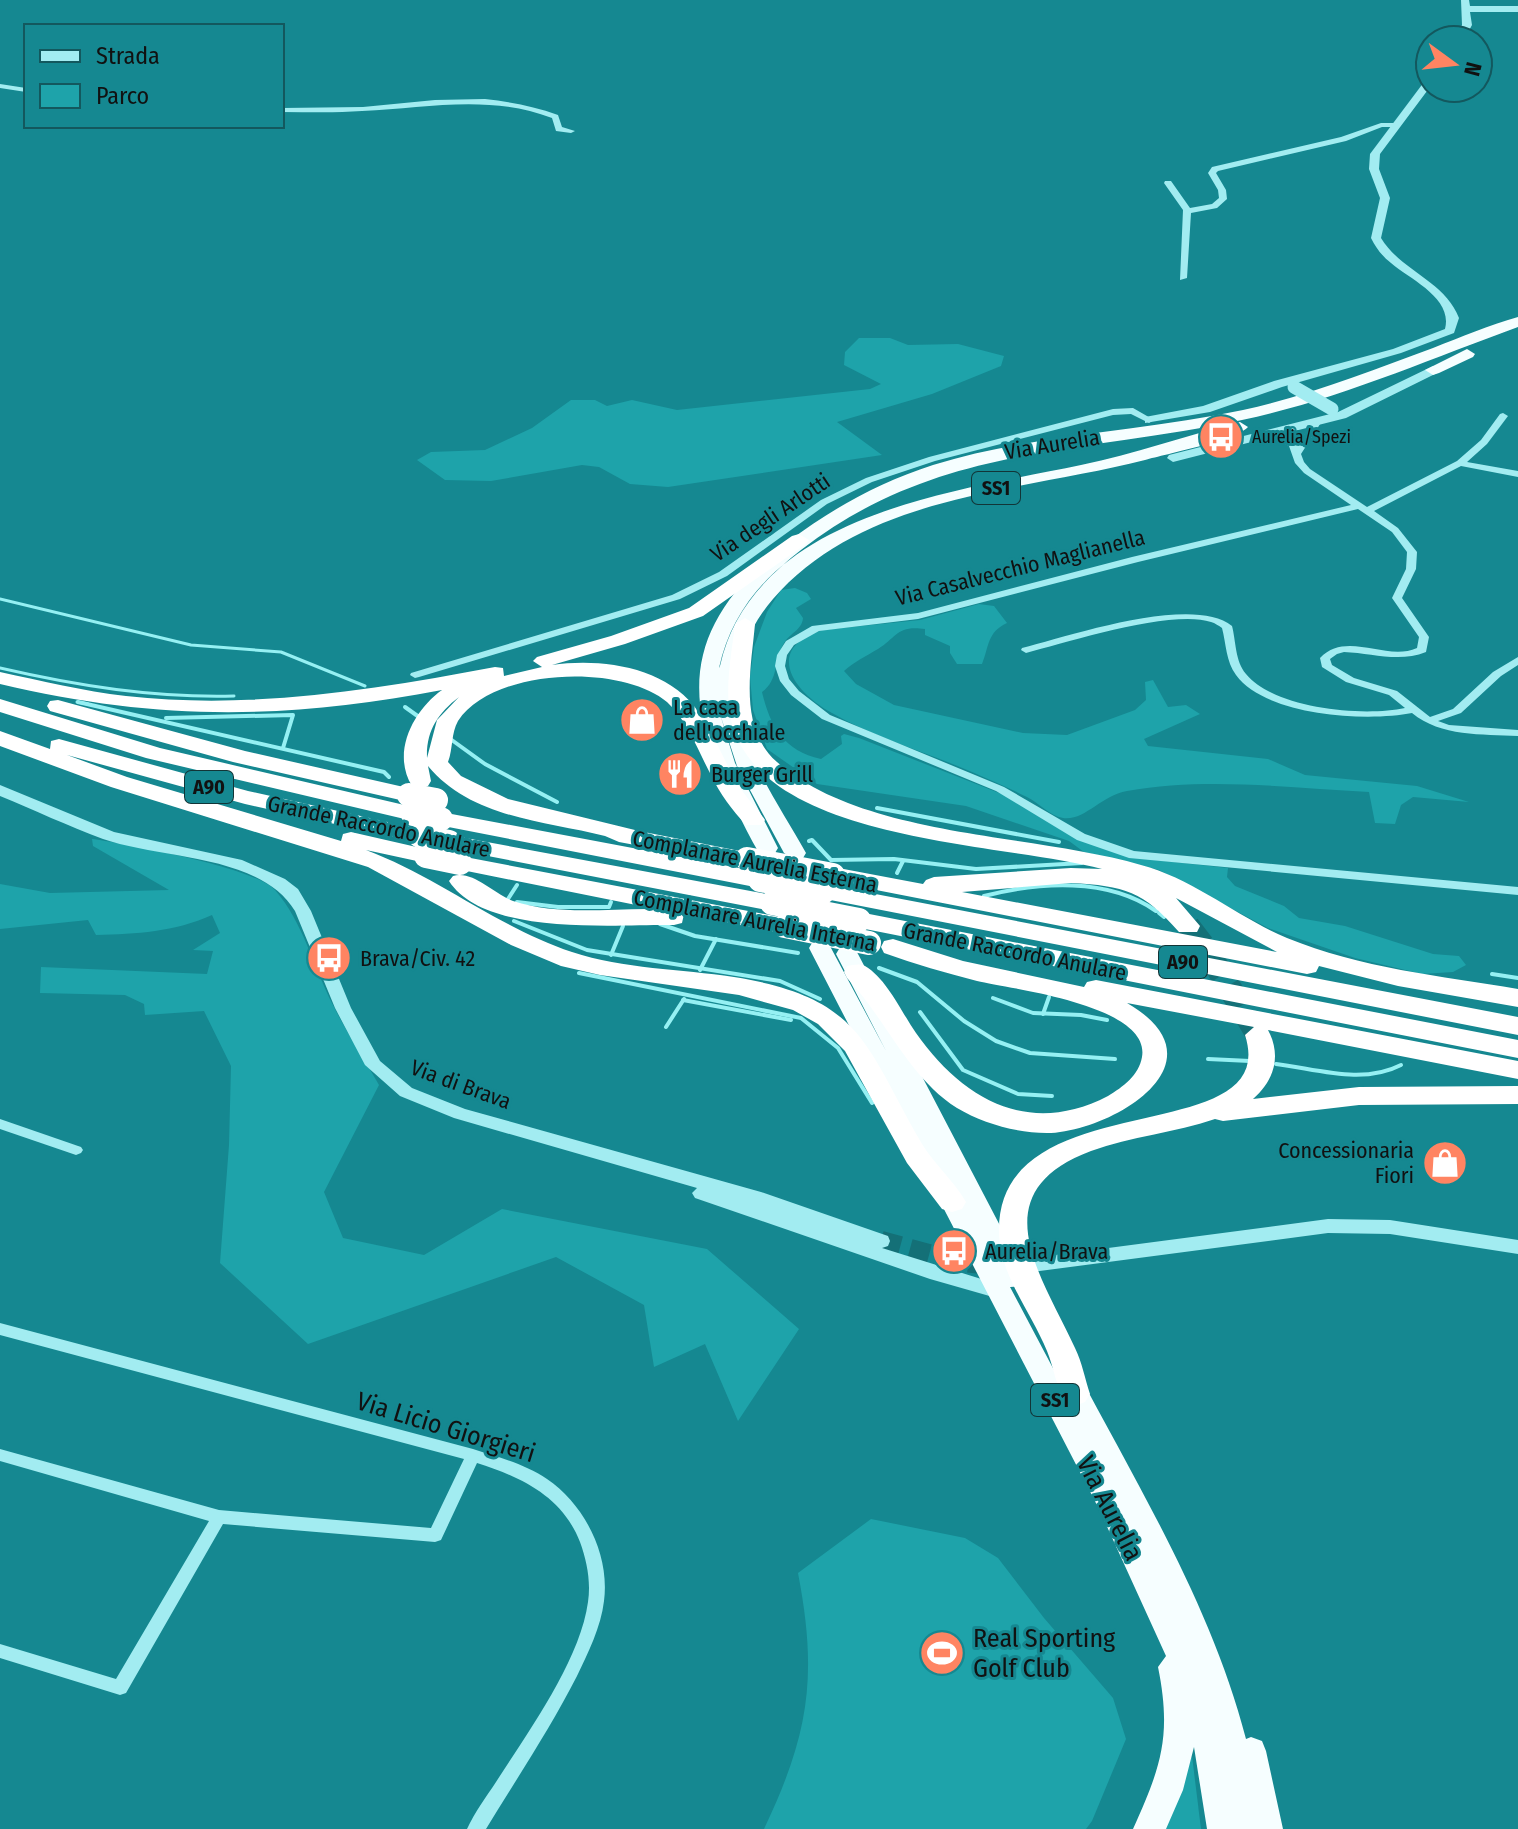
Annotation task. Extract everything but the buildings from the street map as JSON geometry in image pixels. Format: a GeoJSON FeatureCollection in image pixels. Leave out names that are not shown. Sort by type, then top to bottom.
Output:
{"type":"FeatureCollection","features":[{"type":"Feature","properties":{"kind":"highway"},"geometry":{"type":"LineString","coordinates":[[1433,370],[1517,329]]}},
{"type":"Feature","properties":{"kind":"highway","name":"Via Aurelia"},"geometry":{"type":"LineString","coordinates":[[757,854],[754,820],[714,733],[708,700],[709,665],[716,638],[731,608],[752,582],[799,540],[843,509],[912,477],[958,462],[1031,445],[1254,412],[1517,329]]}},
{"type":"Feature","properties":{"kind":"highway","name":"Via Aurelia"},"geometry":{"type":"LineString","coordinates":[[795,853],[731,724],[727,696],[729,663],[745,624],[766,593],[787,572],[844,534],[916,507],[1065,474],[1231,430],[1517,329]]}},
{"type":"Feature","properties":{"kind":"highway"},"geometry":{"type":"LineString","coordinates":[[1031,445],[1074,432],[1149,420]]}},
{"type":"Feature","properties":{"kind":"highway"},"geometry":{"type":"LineString","coordinates":[[1065,474],[1173,458]]}},
{"type":"Feature","properties":{"kind":"highway"},"geometry":{"type":"LineString","coordinates":[[0,678],[44,690],[134,704],[232,709],[333,702],[495,673],[582,652],[696,612],[799,540]]}},
{"type":"Feature","properties":{"kind":"highway"},"geometry":{"type":"LineString","coordinates":[[745,624],[738,688],[742,728],[766,764],[809,795],[870,817],[1136,870],[1190,894],[1269,939],[1299,951],[1386,974],[1518,998]]}},
{"type":"Feature","properties":{"kind":"highway"},"geometry":{"type":"LineString","coordinates":[[440,713],[484,691],[536,676],[591,669],[638,676],[664,689],[682,706],[729,792],[754,820]]}},
{"type":"Feature","properties":{"kind":"highway"},"geometry":{"type":"LineString","coordinates":[[0,686],[418,816],[415,743],[462,686],[495,673]]}},
{"type":"Feature","properties":{"kind":"highway","name":"Grande Raccordo Anulare"},"geometry":{"type":"LineString","coordinates":[[0,705],[154,753],[418,816],[450,841],[760,880],[843,884],[1518,1026]]}},
{"type":"Feature","properties":{"kind":"highway"},"geometry":{"type":"LineString","coordinates":[[440,713],[437,763],[454,783],[474,795],[506,806],[593,824],[635,838]]}},
{"type":"Feature","properties":{"kind":"highway","name":"Grande Raccordo Anulare"},"geometry":{"type":"LineString","coordinates":[[0,727],[113,762],[245,797],[418,816]]}},
{"type":"Feature","properties":{"kind":"highway","name":"Complanare Aurelia Interna"},"geometry":{"type":"LineString","coordinates":[[0,738],[91,773],[186,802],[418,816],[450,841],[773,917],[861,954],[1518,1070]]}},
{"type":"Feature","properties":{"kind":"highway"},"geometry":{"type":"LineString","coordinates":[[186,802],[375,862],[440,894],[510,936],[558,956],[606,968],[758,991],[816,1011],[836,1025],[856,1048],[919,1160],[952,1202]]}},
{"type":"Feature","properties":{"kind":"highway","name":"Complanare Aurelia Esterna"},"geometry":{"type":"LineString","coordinates":[[450,841],[635,838],[757,854],[843,884],[1518,1006]]}},
{"type":"Feature","properties":{"kind":"highway"},"geometry":{"type":"LineString","coordinates":[[450,841],[494,905],[533,914],[773,917]]}},
{"type":"Feature","properties":{"kind":"highway"},"geometry":{"type":"LineString","coordinates":[[843,884],[951,886],[1063,875],[1101,877],[1151,894],[1172,908],[1188,926]]}},
{"type":"Feature","properties":{"kind":"highway","name":"Via Aurelia"},"geometry":{"type":"LineString","coordinates":[[820,948],[861,954]]}},
{"type":"Feature","properties":{"kind":"highway"},"geometry":{"type":"LineString","coordinates":[[861,954],[934,963],[1088,997],[1116,1007],[1136,1020],[1149,1034],[1156,1053],[1152,1073],[1123,1100],[1087,1116],[1041,1122],[991,1112],[967,1101],[936,1079],[916,1055],[877,994],[861,954]]}},
{"type":"Feature","properties":{"kind":"highway","name":"Via Aurelia"},"geometry":{"type":"LineString","coordinates":[[861,954],[952,1202],[1156,1600],[1183,1662],[1207,1733],[1218,1784],[1223,1829]]}},
{"type":"Feature","properties":{"kind":"highway","name":"Via Aurelia"},"geometry":{"type":"LineString","coordinates":[[861,954],[876,1011],[1149,1535],[1196,1635],[1234,1742],[1243,1785],[1247,1829]]}},
{"type":"Feature","properties":{"kind":"highway","name":"Grande Raccordo Anulare"},"geometry":{"type":"LineString","coordinates":[[861,954],[1518,1049]]}},
{"type":"Feature","properties":{"kind":"highway"},"geometry":{"type":"LineString","coordinates":[[1197,1116],[1230,1102],[1256,1082],[1263,1066],[1261,1042]]}},
{"type":"Feature","properties":{"kind":"highway"},"geometry":{"type":"LineString","coordinates":[[1075,1394],[1062,1351],[1016,1248],[1015,1217],[1022,1194],[1036,1172],[1051,1159],[1072,1147],[1118,1132],[1197,1116],[1359,1096],[1518,1095]]}},
{"type":"Feature","properties":{"kind":"highway"},"geometry":{"type":"LineString","coordinates":[[1149,1829],[1176,1768],[1182,1719],[1156,1600]]}},
{"type":"Feature","properties":{"kind":"highway"},"geometry":{"type":"LineString","coordinates":[[1196,1635],[1238,1709],[1252,1754],[1267,1829]]}},
{"type":"Feature","properties":{"kind":"street"},"geometry":{"type":"LineString","coordinates":[[1466,5],[1518,16]]}},
{"type":"Feature","properties":{"kind":"street"},"geometry":{"type":"LineString","coordinates":[[1471,24],[1489,12],[1518,10]]}},
{"type":"Feature","properties":{"kind":"street"},"geometry":{"type":"LineString","coordinates":[[0,86],[24,90]]}},
{"type":"Feature","properties":{"kind":"street"},"geometry":{"type":"LineString","coordinates":[[1149,420],[1206,409],[1290,385],[1450,331],[1454,321],[1449,305],[1385,254],[1376,241],[1385,198],[1374,169],[1374,158],[1414,101]]}},
{"type":"Feature","properties":{"kind":"street"},"geometry":{"type":"LineString","coordinates":[[284,110],[445,103],[497,104],[547,113],[555,117],[559,129],[571,131]]}},
{"type":"Feature","properties":{"kind":"street"},"geometry":{"type":"LineString","coordinates":[[1187,211],[1214,206],[1223,199],[1213,170],[1343,139],[1383,125],[1396,125]]}},
{"type":"Feature","properties":{"kind":"street"},"geometry":{"type":"LineString","coordinates":[[1168,183],[1183,200],[1187,211],[1183,278]]}},
{"type":"Feature","properties":{"kind":"street"},"geometry":{"type":"LineString","coordinates":[[1173,458],[1207,452],[1317,421],[1433,370]]}},
{"type":"Feature","properties":{"kind":"street"},"geometry":{"type":"LineString","coordinates":[[1290,385],[1337,412]]}},
{"type":"Feature","properties":{"kind":"street","name":"Via degli Arlotti"},"geometry":{"type":"LineString","coordinates":[[415,675],[676,597],[738,565],[824,502],[890,472],[1113,412],[1133,411],[1149,420]]}},
{"type":"Feature","properties":{"kind":"street"},"geometry":{"type":"LineString","coordinates":[[1363,509],[1460,463],[1484,442],[1503,416]]}},
{"type":"Feature","properties":{"kind":"street"},"geometry":{"type":"LineString","coordinates":[[1317,421],[1298,452],[1299,462],[1307,471],[1398,533],[1411,549],[1412,565],[1397,600],[1423,635],[1425,644],[1421,651],[1411,655],[1331,651],[1325,662],[1347,679],[1393,693],[1428,721],[1448,728],[1518,733]]}},
{"type":"Feature","properties":{"kind":"street"},"geometry":{"type":"LineString","coordinates":[[1261,435],[1284,439],[1298,452]]}},
{"type":"Feature","properties":{"kind":"street"},"geometry":{"type":"LineString","coordinates":[[1460,463],[1518,474]]}},
{"type":"Feature","properties":{"kind":"street","name":"Via Casalvecchio Maglianella"},"geometry":{"type":"LineString","coordinates":[[1363,509],[1121,562],[918,616],[816,628],[787,647],[780,661],[781,672],[801,700],[826,717],[1000,789],[1081,837],[1113,849],[1189,862],[1518,891]]}},
{"type":"Feature","properties":{"kind":"street"},"geometry":{"type":"LineString","coordinates":[[1026,650],[1168,617],[1214,617],[1227,626],[1240,675],[1266,693],[1351,714],[1386,716],[1413,710]]}},
{"type":"Feature","properties":{"kind":"street"},"geometry":{"type":"LineString","coordinates":[[1428,721],[1457,711],[1497,674],[1518,660]]}},
{"type":"Feature","properties":{"kind":"street","name":"Via di Brava"},"geometry":{"type":"LineString","coordinates":[[0,790],[110,836],[236,864],[279,883],[292,893],[303,911],[343,1008],[374,1065],[397,1087],[460,1114],[761,1199],[881,1241]]}},
{"type":"Feature","properties":{"kind":"street"},"geometry":{"type":"LineString","coordinates":[[0,1124],[76,1150]]}},
{"type":"Feature","properties":{"kind":"street"},"geometry":{"type":"LineString","coordinates":[[654,1168],[685,1187],[857,1247],[1000,1292]]}},
{"type":"Feature","properties":{"kind":"street"},"geometry":{"type":"LineString","coordinates":[[1032,1265],[1328,1226],[1399,1228],[1518,1247]]}},
{"type":"Feature","properties":{"kind":"street","name":"Via Licio Giorgieri"},"geometry":{"type":"LineString","coordinates":[[0,1329],[473,1455],[524,1473],[561,1498],[585,1536],[597,1586],[592,1619],[582,1648],[556,1698],[476,1829]]}},
{"type":"Feature","properties":{"kind":"street"},"geometry":{"type":"LineString","coordinates":[[0,1455],[219,1517],[435,1535],[473,1455]]}},
{"type":"Feature","properties":{"kind":"street"},"geometry":{"type":"LineString","coordinates":[[0,1651],[120,1688],[219,1517]]}},
{"type":"Feature","properties":{"kind":"green space"},"geometry":{"type":"Polygon","coordinates":[[[859,338],[890,338],[908,345],[958,344],[1004,356],[1001,366],[932,394],[837,422],[882,455],[668,487],[630,484],[599,467],[582,465],[491,481],[445,480],[417,460],[431,452],[485,450],[532,428],[571,400],[595,400],[607,406],[632,400],[677,410],[870,389],[881,384],[844,365],[845,352],[859,338]]]}},
{"type":"Feature","properties":{"kind":"green space"},"geometry":{"type":"Polygon","coordinates":[[[795,588],[807,593],[811,599],[796,608],[803,618],[802,622],[784,643],[771,682],[762,692],[774,726],[797,750],[821,759],[842,744],[841,736],[844,734],[859,738],[1017,800],[1063,831],[1137,858],[1228,868],[1227,877],[1235,886],[1284,906],[1299,918],[1345,926],[1433,954],[1459,956],[1466,965],[1453,972],[1422,974],[1355,958],[1268,928],[1159,870],[1084,852],[1069,841],[966,806],[817,784],[767,749],[753,710],[750,677],[754,647],[767,612],[781,590],[795,588]]]}},
{"type":"Feature","properties":{"kind":"green space"},"geometry":{"type":"Polygon","coordinates":[[[979,604],[994,606],[1007,623],[992,635],[982,664],[957,664],[950,653],[950,646],[925,635],[925,629],[916,628],[903,630],[844,671],[856,684],[894,705],[1023,733],[1067,735],[1135,710],[1146,700],[1145,682],[1153,680],[1168,707],[1186,705],[1200,714],[1144,739],[1148,746],[1268,759],[1305,775],[1417,786],[1469,802],[1413,797],[1401,805],[1395,824],[1375,823],[1369,792],[1187,785],[1127,791],[1078,816],[1063,818],[1006,787],[832,713],[805,693],[790,670],[789,659],[793,648],[804,638],[822,630],[920,620],[979,604]]]}},
{"type":"Feature","properties":{"kind":"green space"},"geometry":{"type":"Polygon","coordinates":[[[92,839],[188,858],[243,873],[275,890],[285,903],[301,931],[338,1015],[379,1085],[324,1192],[343,1238],[424,1255],[502,1209],[707,1249],[799,1329],[738,1421],[705,1344],[654,1367],[644,1305],[556,1257],[308,1344],[220,1263],[229,1145],[231,1066],[204,1011],[145,1015],[144,1004],[125,995],[40,993],[41,967],[207,974],[213,951],[193,950],[220,933],[212,915],[169,929],[126,934],[96,935],[88,920],[0,929],[0,884],[50,893],[169,890],[93,846],[92,839]]]}},
{"type":"Feature","properties":{"kind":"green space","name":"Real Sporting Golf Club"},"geometry":{"type":"Polygon","coordinates":[[[871,1519],[965,1538],[998,1558],[1044,1618],[1113,1698],[1126,1739],[1086,1829],[764,1829],[791,1764],[805,1704],[807,1644],[798,1573],[871,1519]]]}},
{"type":"Feature","properties":{"kind":"green space"},"geometry":{"type":"Polygon","coordinates":[[[1192,1756],[1201,1829],[1163,1829],[1192,1756]]]}},
{"type":"Feature","properties":{"kind":"waterway"},"geometry":{"type":"LineString","coordinates":[[0,599],[191,645],[281,652],[365,686]]}},
{"type":"Feature","properties":{"kind":"waterway"},"geometry":{"type":"LineString","coordinates":[[0,668],[116,690],[234,696]]}},
{"type":"Feature","properties":{"kind":"waterway"},"geometry":{"type":"LineString","coordinates":[[77,702],[82,703]]}},
{"type":"Feature","properties":{"kind":"waterway"},"geometry":{"type":"LineString","coordinates":[[82,703],[88,704]]}},
{"type":"Feature","properties":{"kind":"waterway"},"geometry":{"type":"LineString","coordinates":[[82,703],[384,772],[389,777]]}},
{"type":"Feature","properties":{"kind":"waterway"},"geometry":{"type":"LineString","coordinates":[[405,707],[419,717]]}},
{"type":"Feature","properties":{"kind":"waterway"},"geometry":{"type":"LineString","coordinates":[[166,718],[293,715],[283,748]]}},
{"type":"Feature","properties":{"kind":"waterway"},"geometry":{"type":"LineString","coordinates":[[449,738],[485,764],[557,802]]}},
{"type":"Feature","properties":{"kind":"waterway"},"geometry":{"type":"LineString","coordinates":[[877,808],[1059,842]]}},
{"type":"Feature","properties":{"kind":"waterway"},"geometry":{"type":"LineString","coordinates":[[809,841],[812,840],[831,860],[894,859],[976,869],[1082,863]]}},
{"type":"Feature","properties":{"kind":"waterway"},"geometry":{"type":"LineString","coordinates":[[897,873],[903,861]]}},
{"type":"Feature","properties":{"kind":"waterway"},"geometry":{"type":"LineString","coordinates":[[508,899],[517,885]]}},
{"type":"Feature","properties":{"kind":"waterway"},"geometry":{"type":"LineString","coordinates":[[984,896],[1027,888],[1073,886],[1117,892],[1156,911]]}},
{"type":"Feature","properties":{"kind":"waterway"},"geometry":{"type":"LineString","coordinates":[[517,902],[558,907],[609,907],[611,902]]}},
{"type":"Feature","properties":{"kind":"waterway"},"geometry":{"type":"LineString","coordinates":[[1159,913],[1164,917]]}},
{"type":"Feature","properties":{"kind":"waterway"},"geometry":{"type":"LineString","coordinates":[[514,921],[587,950],[611,954]]}},
{"type":"Feature","properties":{"kind":"waterway"},"geometry":{"type":"LineString","coordinates":[[660,924],[716,939]]}},
{"type":"Feature","properties":{"kind":"waterway"},"geometry":{"type":"LineString","coordinates":[[611,954],[623,926]]}},
{"type":"Feature","properties":{"kind":"waterway"},"geometry":{"type":"LineString","coordinates":[[701,968],[716,939]]}},
{"type":"Feature","properties":{"kind":"waterway"},"geometry":{"type":"LineString","coordinates":[[716,939],[798,953]]}},
{"type":"Feature","properties":{"kind":"waterway"},"geometry":{"type":"LineString","coordinates":[[611,954],[701,968]]}},
{"type":"Feature","properties":{"kind":"waterway"},"geometry":{"type":"LineString","coordinates":[[701,968],[780,981],[820,999]]}},
{"type":"Feature","properties":{"kind":"waterway"},"geometry":{"type":"LineString","coordinates":[[879,968],[917,982],[964,1021],[996,1041],[1030,1053],[1115,1059]]}},
{"type":"Feature","properties":{"kind":"waterway"},"geometry":{"type":"LineString","coordinates":[[579,973],[801,1018],[838,1048],[872,1103]]}},
{"type":"Feature","properties":{"kind":"waterway"},"geometry":{"type":"LineString","coordinates":[[1492,974],[1518,978]]}},
{"type":"Feature","properties":{"kind":"waterway"},"geometry":{"type":"LineString","coordinates":[[1043,1013],[1049,997]]}},
{"type":"Feature","properties":{"kind":"waterway"},"geometry":{"type":"LineString","coordinates":[[993,998],[1033,1013],[1043,1013]]}},
{"type":"Feature","properties":{"kind":"waterway"},"geometry":{"type":"LineString","coordinates":[[666,1027],[683,1000]]}},
{"type":"Feature","properties":{"kind":"waterway"},"geometry":{"type":"LineString","coordinates":[[683,1000],[791,1020]]}},
{"type":"Feature","properties":{"kind":"waterway"},"geometry":{"type":"LineString","coordinates":[[920,1012],[963,1070],[1018,1094],[1052,1096]]}},
{"type":"Feature","properties":{"kind":"waterway"},"geometry":{"type":"LineString","coordinates":[[1043,1013],[1107,1020]]}},
{"type":"Feature","properties":{"kind":"waterway"},"geometry":{"type":"LineString","coordinates":[[1208,1059],[1250,1061]]}},
{"type":"Feature","properties":{"kind":"waterway"},"geometry":{"type":"LineString","coordinates":[[1276,1064],[1355,1075],[1386,1071],[1401,1065]]}},
{"type":"Feature","properties":{"kind":"tunnel"},"geometry":{"type":"LineString","coordinates":[[1188,926],[1208,952],[1258,1035]]}},
{"type":"Feature","properties":{"kind":"tunnel"},"geometry":{"type":"LineString","coordinates":[[881,1241],[955,1261],[991,1265]]}},
{"type":"Feature","properties":{"kind":"place","name":"Aurelia/Spezi"},"geometry":{"type":"Point","coordinates":[1221,437]}},
{"type":"Feature","properties":{"kind":"place","name":"La casa dell'occhiale"},"geometry":{"type":"Point","coordinates":[642,720]}},
{"type":"Feature","properties":{"kind":"place","name":"Burger Grill"},"geometry":{"type":"Point","coordinates":[680,774]}},
{"type":"Feature","properties":{"kind":"place","name":"Brava/Civ. 42"},"geometry":{"type":"Point","coordinates":[329,958]}},
{"type":"Feature","properties":{"kind":"place","name":"Concessionaria Fiori"},"geometry":{"type":"Point","coordinates":[1445,1163]}},
{"type":"Feature","properties":{"kind":"place","name":"Aurelia/Brava"},"geometry":{"type":"Point","coordinates":[954,1251]}},
{"type":"Feature","properties":{"kind":"place","name":"Real Sporting Golf Club"},"geometry":{"type":"Point","coordinates":[942,1653]}}]}
